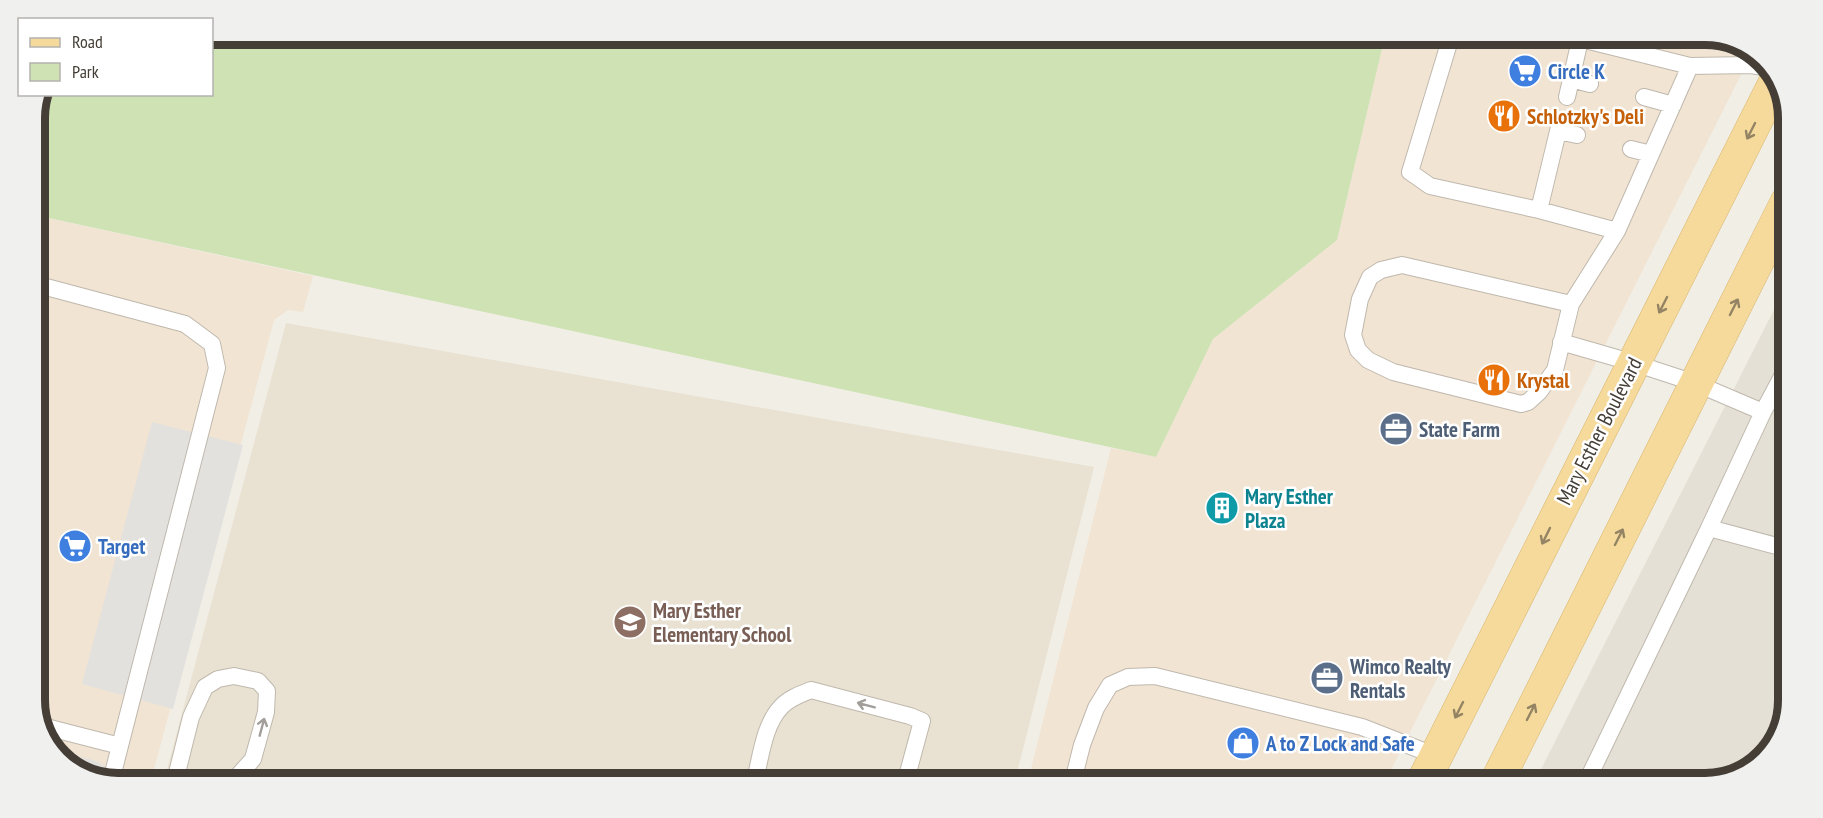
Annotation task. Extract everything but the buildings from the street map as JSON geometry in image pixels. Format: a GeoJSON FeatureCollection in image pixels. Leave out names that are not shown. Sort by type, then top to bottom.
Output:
{"type":"FeatureCollection","features":[{"type":"Feature","properties":{"kind":"main road","name":"Mary Esther Boulevard"},"geometry":{"type":"LineString","coordinates":[[1429,769],[1772,89]]}},
{"type":"Feature","properties":{"kind":"main road"},"geometry":{"type":"LineString","coordinates":[[1501,773],[1778,220]]}},
{"type":"Feature","properties":{"kind":"lane"},"geometry":{"type":"LineString","coordinates":[[1448,45],[1410,172],[1430,186],[1539,210],[1617,231]]}},
{"type":"Feature","properties":{"kind":"lane"},"geometry":{"type":"LineString","coordinates":[[1567,97],[1579,45]]}},
{"type":"Feature","properties":{"kind":"lane"},"geometry":{"type":"LineString","coordinates":[[1605,45],[1690,66],[1757,66]]}},
{"type":"Feature","properties":{"kind":"lane"},"geometry":{"type":"LineString","coordinates":[[1571,304],[1402,265],[1381,270],[1370,277],[1360,299],[1353,335],[1358,350],[1368,360],[1393,372],[1521,404],[1528,402],[1539,392],[1555,370],[1571,304],[1617,231],[1690,66]]}},
{"type":"Feature","properties":{"kind":"lane"},"geometry":{"type":"LineString","coordinates":[[1571,79],[1590,84]]}},
{"type":"Feature","properties":{"kind":"lane"},"geometry":{"type":"LineString","coordinates":[[1644,98],[1673,105]]}},
{"type":"Feature","properties":{"kind":"lane"},"geometry":{"type":"LineString","coordinates":[[1539,210],[1559,127],[1577,135]]}},
{"type":"Feature","properties":{"kind":"lane"},"geometry":{"type":"LineString","coordinates":[[1631,149],[1651,154]]}},
{"type":"Feature","properties":{"kind":"lane"},"geometry":{"type":"LineString","coordinates":[[45,287],[185,324],[212,344],[217,368],[113,773]]}},
{"type":"Feature","properties":{"kind":"lane"},"geometry":{"type":"LineString","coordinates":[[1561,342],[1695,383],[1763,412]]}},
{"type":"Feature","properties":{"kind":"lane"},"geometry":{"type":"LineString","coordinates":[[1591,773],[1778,384]]}},
{"type":"Feature","properties":{"kind":"lane"},"geometry":{"type":"LineString","coordinates":[[1709,528],[1778,546]]}},
{"type":"Feature","properties":{"kind":"lane"},"geometry":{"type":"LineString","coordinates":[[177,773],[191,717],[205,687],[218,679],[234,676],[258,681],[267,691],[266,711],[253,759],[240,773]]}},
{"type":"Feature","properties":{"kind":"lane"},"geometry":{"type":"LineString","coordinates":[[1075,773],[1082,745],[1096,708],[1110,685],[1128,677],[1155,676],[1362,727],[1429,769]]}},
{"type":"Feature","properties":{"kind":"lane"},"geometry":{"type":"LineString","coordinates":[[757,773],[770,725],[782,707],[797,696],[811,690],[922,721],[908,773]]}},
{"type":"Feature","properties":{"kind":"lane"},"geometry":{"type":"LineString","coordinates":[[51,728],[120,746]]}},
{"type":"Feature","properties":{"kind":"shaded area"},"geometry":{"type":"Polygon","coordinates":[[[1383,45],[1705,45],[1719,46],[1749,59],[1390,773],[1030,773],[1111,448],[1156,457],[1213,339],[1337,240],[1383,45]]]}},
{"type":"Feature","properties":{"kind":"shaded area"},"geometry":{"type":"Polygon","coordinates":[[[45,217],[313,276],[303,312],[288,310],[274,320],[153,773],[104,772],[90,767],[73,758],[57,741],[49,724],[45,705],[45,217]]]}},
{"type":"Feature","properties":{"kind":"shaded area"},"geometry":{"type":"Polygon","coordinates":[[[1778,302],[1778,700],[1777,714],[1768,737],[1757,752],[1746,761],[1729,769],[1715,772],[1539,773],[1778,302]]]}},
{"type":"Feature","properties":{"kind":"shaded area","name":"Mary Esther Elementary School"},"geometry":{"type":"Polygon","coordinates":[[[286,323],[1094,467],[1017,773],[166,773],[286,323]]]}},
{"type":"Feature","properties":{"kind":"shaded area"},"geometry":{"type":"Polygon","coordinates":[[[152,422],[243,445],[173,709],[82,684],[152,422]]]}},
{"type":"Feature","properties":{"kind":"shaded area"},"geometry":{"type":"Polygon","coordinates":[[[67,753],[96,761],[117,773],[104,772],[90,767],[67,753]]]}},
{"type":"Feature","properties":{"kind":"green space"},"geometry":{"type":"Polygon","coordinates":[[[213,45],[1383,45],[1337,240],[1213,339],[1156,457],[45,217],[47,99],[48,96],[213,96],[213,45]]]}},
{"type":"Feature","properties":{"kind":"place","name":"Circle K"},"geometry":{"type":"Point","coordinates":[1525,71]}},
{"type":"Feature","properties":{"kind":"place","name":"Schlotzky's Deli"},"geometry":{"type":"Point","coordinates":[1504,116]}},
{"type":"Feature","properties":{"kind":"place","name":"Krystal"},"geometry":{"type":"Point","coordinates":[1494,380]}},
{"type":"Feature","properties":{"kind":"place","name":"State Farm"},"geometry":{"type":"Point","coordinates":[1396,429]}},
{"type":"Feature","properties":{"kind":"place","name":"Mary Esther Plaza"},"geometry":{"type":"Point","coordinates":[1222,508]}},
{"type":"Feature","properties":{"kind":"place","name":"Target"},"geometry":{"type":"Point","coordinates":[75,546]}},
{"type":"Feature","properties":{"kind":"place","name":"Mary Esther Elementary School"},"geometry":{"type":"Point","coordinates":[630,622]}},
{"type":"Feature","properties":{"kind":"place","name":"Wimco Realty Rentals"},"geometry":{"type":"Point","coordinates":[1327,678]}},
{"type":"Feature","properties":{"kind":"place","name":"A to Z Lock and Safe"},"geometry":{"type":"Point","coordinates":[1243,743]}}]}
